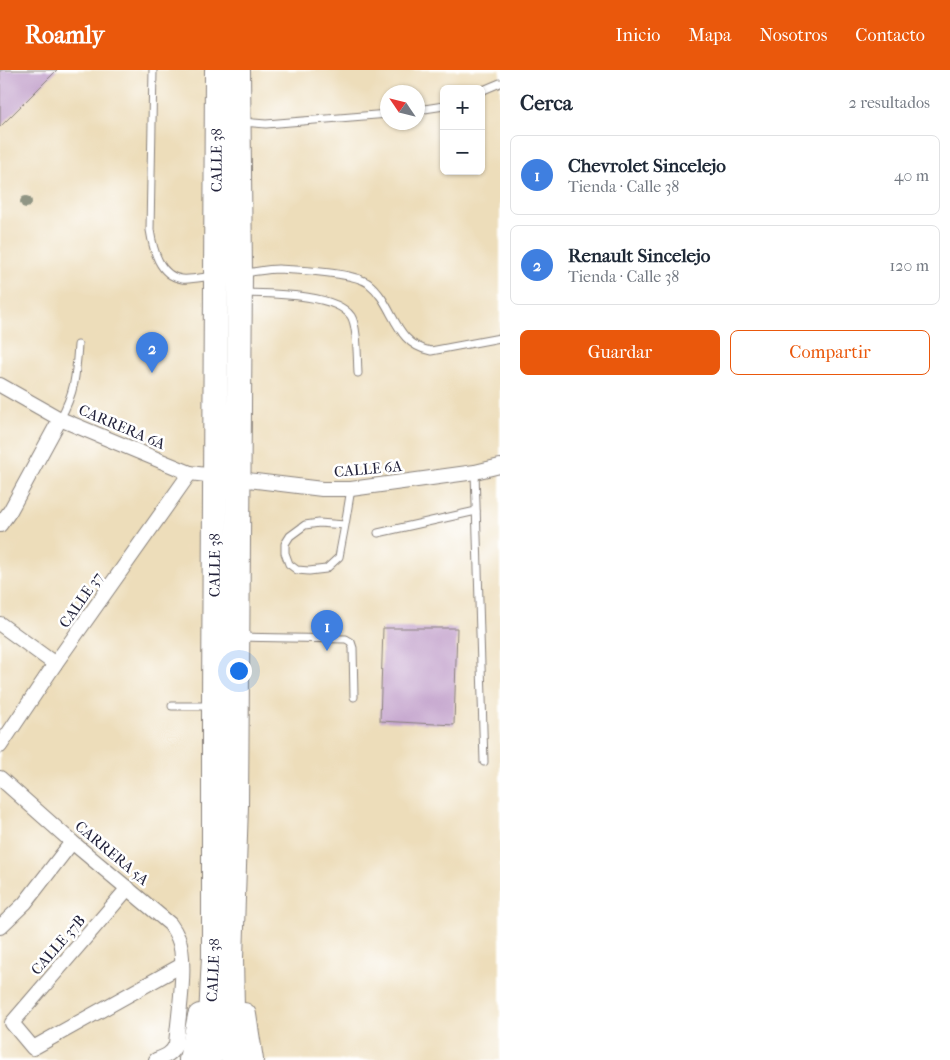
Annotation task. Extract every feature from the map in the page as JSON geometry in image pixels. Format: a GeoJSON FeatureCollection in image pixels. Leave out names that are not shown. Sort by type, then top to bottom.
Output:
{"type":"FeatureCollection","features":[{"type":"Feature","properties":{"kind":"highway","name":"CALLE 38"},"geometry":{"type":"LineString","coordinates":[[217,70],[228,283]]}},
{"type":"Feature","properties":{"kind":"highway","name":"CALLE 38"},"geometry":{"type":"LineString","coordinates":[[209,1060],[223,957],[236,805],[225,636],[228,283],[238,121],[238,70]]}},
{"type":"Feature","properties":{"kind":"highway","name":"CALLE 38"},"geometry":{"type":"LineString","coordinates":[[225,636],[214,706],[223,957],[233,1060]]}},
{"type":"Feature","properties":{"kind":"highway"},"geometry":{"type":"LineString","coordinates":[[191,1060],[195,1033],[223,957]]}},
{"type":"Feature","properties":{"kind":"highway"},"geometry":{"type":"LineString","coordinates":[[223,957],[248,1031],[251,1060]]}},
{"type":"Feature","properties":{"kind":"street","name":"CARRERA 6A"},"geometry":{"type":"LineString","coordinates":[[0,385],[60,419],[190,473],[227,477]]}},
{"type":"Feature","properties":{"kind":"street"},"geometry":{"type":"LineString","coordinates":[[0,526],[60,419]]}},
{"type":"Feature","properties":{"kind":"street","name":"CALLE 6A"},"geometry":{"type":"LineString","coordinates":[[227,477],[322,489],[351,489],[475,472],[500,466]]}},
{"type":"Feature","properties":{"kind":"street","name":"CALLE 37"},"geometry":{"type":"LineString","coordinates":[[0,746],[55,664],[190,473]]}},
{"type":"Feature","properties":{"kind":"street"},"geometry":{"type":"LineString","coordinates":[[0,624],[55,664]]}},
{"type":"Feature","properties":{"kind":"street","name":"CARRERA 5A"},"geometry":{"type":"LineString","coordinates":[[0,778],[72,842],[170,924],[178,938],[181,948],[182,965],[176,1044],[173,1052],[156,1060]]}},
{"type":"Feature","properties":{"kind":"street"},"geometry":{"type":"LineString","coordinates":[[0,928],[25,904],[72,842]]}},
{"type":"Feature","properties":{"kind":"street","name":"CALLE 37B"},"geometry":{"type":"LineString","coordinates":[[128,888],[12,1023],[33,1048],[182,965]]}},
{"type":"Feature","properties":{"kind":"lane"},"geometry":{"type":"LineString","coordinates":[[153,70],[150,230],[152,247],[162,268],[170,276],[182,279],[228,283],[314,297],[335,304],[352,316],[355,327],[358,374]]}},
{"type":"Feature","properties":{"kind":"lane"},"geometry":{"type":"LineString","coordinates":[[485,90],[500,84]]}},
{"type":"Feature","properties":{"kind":"lane"},"geometry":{"type":"LineString","coordinates":[[425,109],[440,107]]}},
{"type":"Feature","properties":{"kind":"lane"},"geometry":{"type":"LineString","coordinates":[[238,121],[266,124],[380,115]]}},
{"type":"Feature","properties":{"kind":"lane"},"geometry":{"type":"LineString","coordinates":[[228,283],[276,269],[352,275],[366,282],[378,292],[400,330],[411,343],[421,349],[431,351],[500,338]]}},
{"type":"Feature","properties":{"kind":"lane"},"geometry":{"type":"LineString","coordinates":[[60,419],[69,402],[76,380],[78,345]]}},
{"type":"Feature","properties":{"kind":"lane"},"geometry":{"type":"LineString","coordinates":[[475,472],[484,762]]}},
{"type":"Feature","properties":{"kind":"lane"},"geometry":{"type":"LineString","coordinates":[[345,525],[305,524],[290,536],[285,544],[285,553],[290,564],[297,570],[326,569],[338,557],[345,525],[351,489]]}},
{"type":"Feature","properties":{"kind":"lane"},"geometry":{"type":"LineString","coordinates":[[378,533],[476,511]]}},
{"type":"Feature","properties":{"kind":"lane"},"geometry":{"type":"LineString","coordinates":[[225,636],[346,639],[351,642],[353,648],[354,697]]}},
{"type":"Feature","properties":{"kind":"lane"},"geometry":{"type":"LineString","coordinates":[[172,706],[214,706]]}},
{"type":"Feature","properties":{"kind":"building"},"geometry":{"type":"Polygon","coordinates":[[[0,70],[57,70],[0,127],[0,70]]]}},
{"type":"Feature","properties":{"kind":"building"},"geometry":{"type":"Polygon","coordinates":[[[383,628],[457,628],[454,725],[380,721],[383,628]]]}},
{"type":"Feature","properties":{"kind":"place","name":"Renault Sincelejo"},"geometry":{"type":"Point","coordinates":[152,373]}},
{"type":"Feature","properties":{"kind":"place","name":"Chevrolet Sincelejo"},"geometry":{"type":"Point","coordinates":[327,651]}}]}
